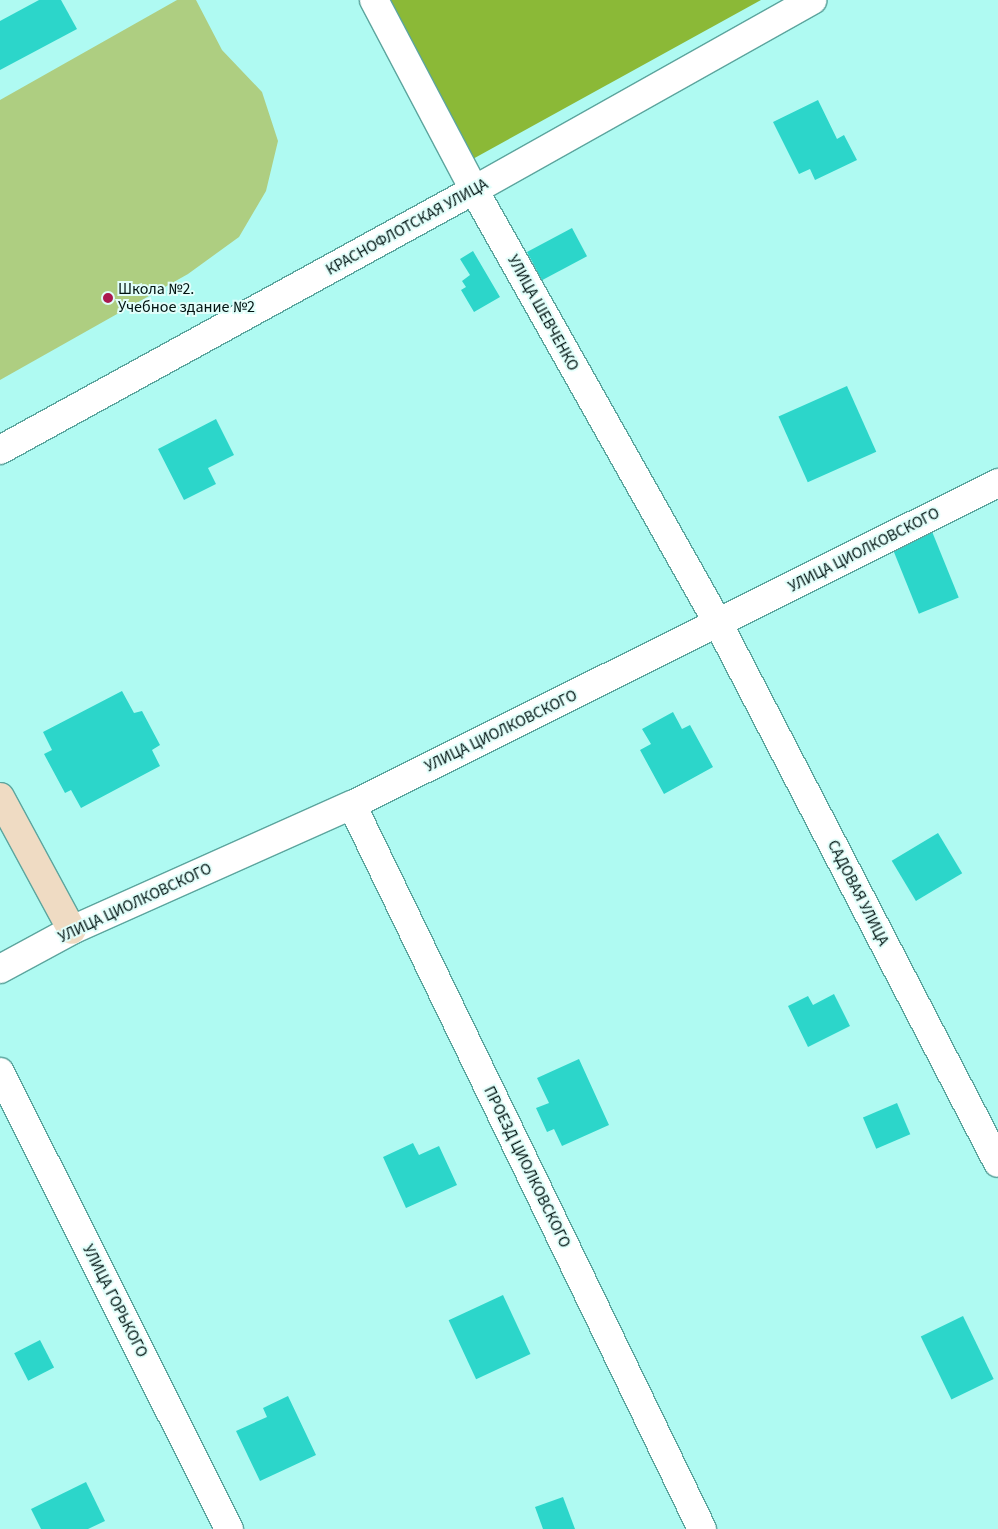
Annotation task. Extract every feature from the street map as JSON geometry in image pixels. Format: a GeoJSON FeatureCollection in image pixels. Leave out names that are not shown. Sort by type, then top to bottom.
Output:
{"type":"FeatureCollection","features":[{"type":"Feature","properties":{"kind":"street","name":"УЛИЦА ШЕВЧЕНКО"},"geometry":{"type":"LineString","coordinates":[[374,0],[474,190],[718,623]]}},
{"type":"Feature","properties":{"kind":"street","name":"КРАСНОФЛОТСКАЯ УЛИЦА"},"geometry":{"type":"LineString","coordinates":[[0,450],[474,190],[812,0]]}},
{"type":"Feature","properties":{"kind":"street","name":"УЛИЦА ЦИОЛКОВСКОГО"},"geometry":{"type":"LineString","coordinates":[[0,969],[72,930],[352,805],[998,483]]}},
{"type":"Feature","properties":{"kind":"street","name":"САДОВАЯ УЛИЦА"},"geometry":{"type":"LineString","coordinates":[[718,623],[998,1162]]}},
{"type":"Feature","properties":{"kind":"street"},"geometry":{"type":"LineString","coordinates":[[0,797],[72,930]]}},
{"type":"Feature","properties":{"kind":"street","name":"ПРОЕЗД ЦИОЛКОВСКОГО"},"geometry":{"type":"LineString","coordinates":[[352,805],[702,1529]]}},
{"type":"Feature","properties":{"kind":"street","name":"УЛИЦА ГОРЬКОГО"},"geometry":{"type":"LineString","coordinates":[[0,1072],[230,1529]]}},
{"type":"Feature","properties":{"kind":"green space"},"geometry":{"type":"Polygon","coordinates":[[[177,0],[196,0],[222,50],[262,92],[278,141],[266,191],[239,237],[188,274],[0,380],[0,100],[177,0]]]}},
{"type":"Feature","properties":{"kind":"green space"},"geometry":{"type":"Polygon","coordinates":[[[380,0],[761,0],[471,160],[380,0]]]}},
{"type":"Feature","properties":{"kind":"building"},"geometry":{"type":"Polygon","coordinates":[[[39,0],[61,0],[77,29],[0,70],[0,21],[39,0]]]}},
{"type":"Feature","properties":{"kind":"building"},"geometry":{"type":"Polygon","coordinates":[[[818,100],[837,139],[844,135],[857,160],[815,180],[810,169],[799,174],[773,122],[818,100]]]}},
{"type":"Feature","properties":{"kind":"building"},"geometry":{"type":"Polygon","coordinates":[[[572,228],[587,256],[542,280],[527,252],[572,228]]]}},
{"type":"Feature","properties":{"kind":"building"},"geometry":{"type":"Polygon","coordinates":[[[473,251],[500,297],[474,312],[461,290],[466,287],[462,281],[470,275],[460,259],[473,251]]]}},
{"type":"Feature","properties":{"kind":"building"},"geometry":{"type":"Polygon","coordinates":[[[847,386],[876,452],[808,482],[778,417],[847,386]]]}},
{"type":"Feature","properties":{"kind":"building"},"geometry":{"type":"Polygon","coordinates":[[[216,419],[234,455],[208,468],[216,484],[184,500],[158,449],[216,419]]]}},
{"type":"Feature","properties":{"kind":"building"},"geometry":{"type":"Polygon","coordinates":[[[931,529],[959,598],[919,614],[891,545],[931,529]]]}},
{"type":"Feature","properties":{"kind":"building"},"geometry":{"type":"Polygon","coordinates":[[[122,691],[134,713],[142,711],[160,745],[152,750],[160,766],[81,808],[71,790],[65,793],[44,754],[52,750],[43,732],[122,691]]]}},
{"type":"Feature","properties":{"kind":"building"},"geometry":{"type":"Polygon","coordinates":[[[673,712],[682,729],[690,725],[713,767],[664,794],[640,750],[651,744],[642,729],[673,712]]]}},
{"type":"Feature","properties":{"kind":"building"},"geometry":{"type":"Polygon","coordinates":[[[938,833],[962,873],[916,901],[892,861],[938,833]]]}},
{"type":"Feature","properties":{"kind":"building"},"geometry":{"type":"Polygon","coordinates":[[[834,994],[850,1026],[808,1047],[788,1006],[808,996],[813,1005],[834,994]]]}},
{"type":"Feature","properties":{"kind":"building"},"geometry":{"type":"Polygon","coordinates":[[[579,1059],[609,1125],[562,1146],[554,1129],[547,1132],[536,1108],[549,1103],[537,1078],[579,1059]]]}},
{"type":"Feature","properties":{"kind":"building"},"geometry":{"type":"Polygon","coordinates":[[[897,1103],[910,1134],[876,1149],[863,1117],[897,1103]]]}},
{"type":"Feature","properties":{"kind":"building"},"geometry":{"type":"Polygon","coordinates":[[[413,1143],[419,1155],[439,1146],[457,1185],[406,1208],[383,1157],[413,1143]]]}},
{"type":"Feature","properties":{"kind":"building"},"geometry":{"type":"Polygon","coordinates":[[[503,1295],[530,1354],[476,1379],[449,1320],[503,1295]]]}},
{"type":"Feature","properties":{"kind":"building"},"geometry":{"type":"Polygon","coordinates":[[[963,1316],[994,1379],[951,1400],[921,1337],[963,1316]]]}},
{"type":"Feature","properties":{"kind":"building"},"geometry":{"type":"Polygon","coordinates":[[[40,1340],[54,1368],[28,1381],[14,1353],[40,1340]]]}},
{"type":"Feature","properties":{"kind":"building"},"geometry":{"type":"Polygon","coordinates":[[[288,1396],[316,1455],[260,1481],[236,1431],[267,1417],[263,1408],[288,1396]]]}},
{"type":"Feature","properties":{"kind":"building"},"geometry":{"type":"Polygon","coordinates":[[[86,1482],[105,1521],[88,1529],[41,1529],[31,1509],[86,1482]]]}},
{"type":"Feature","properties":{"kind":"building"},"geometry":{"type":"Polygon","coordinates":[[[563,1497],[575,1529],[543,1529],[535,1507],[563,1497]]]}},
{"type":"Feature","properties":{"kind":"place","name":"Школа №2. Учебное здание №2"},"geometry":{"type":"Point","coordinates":[108,298]}}]}
